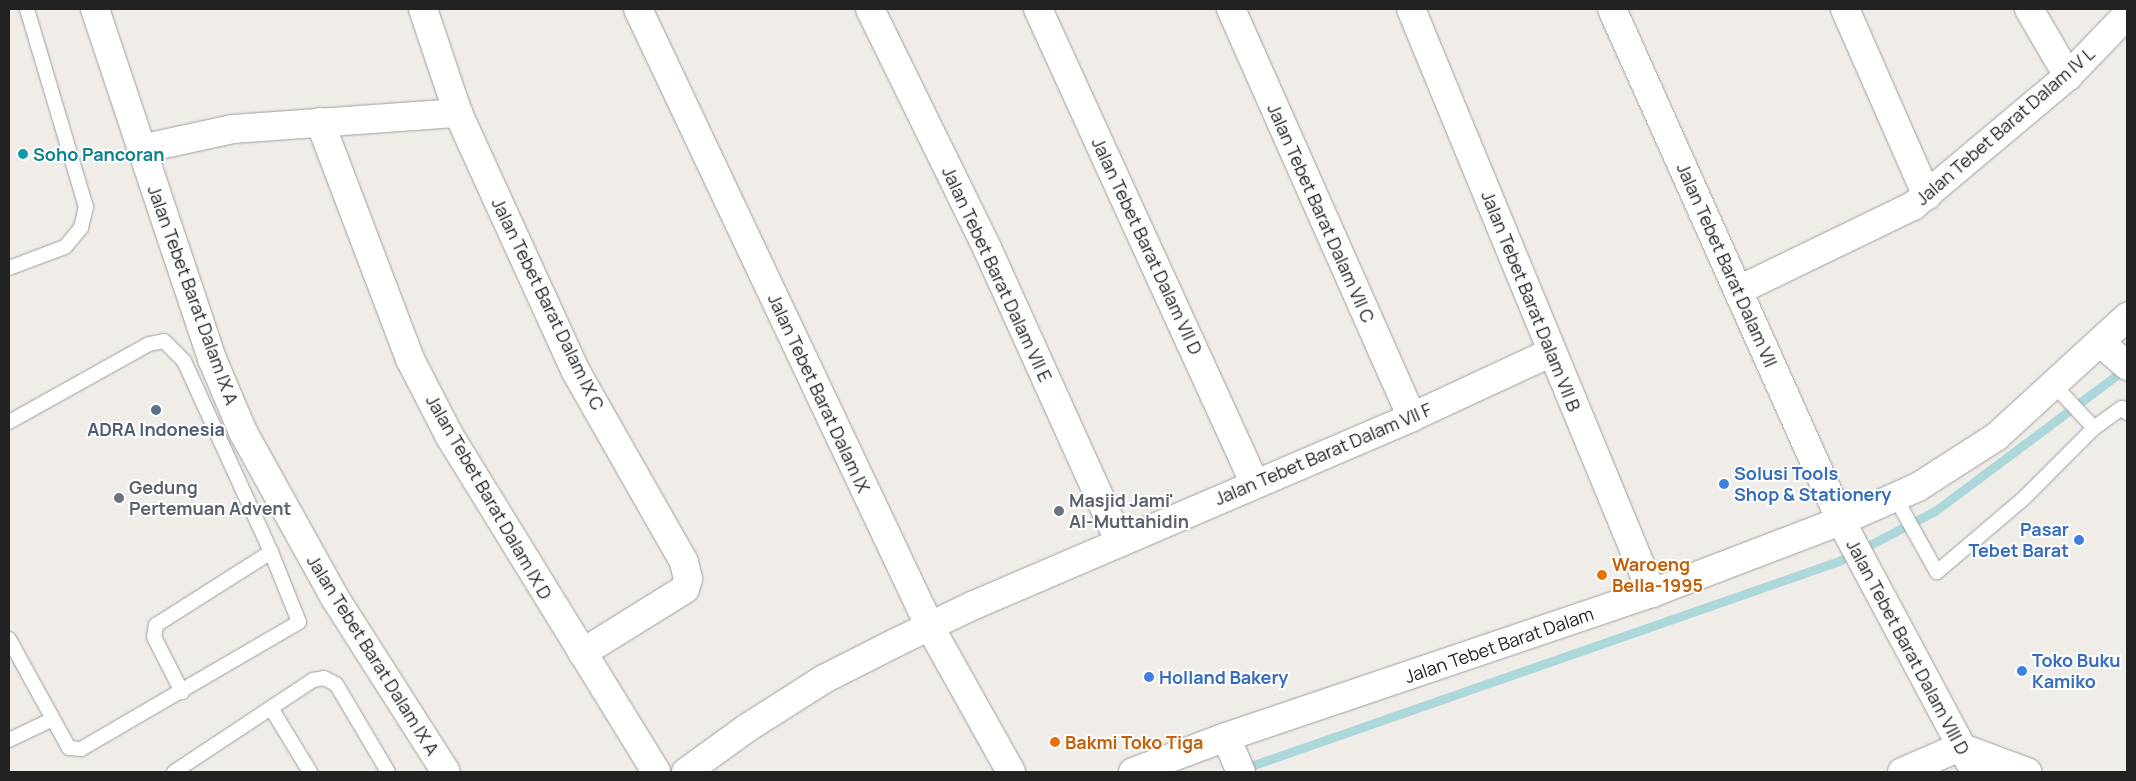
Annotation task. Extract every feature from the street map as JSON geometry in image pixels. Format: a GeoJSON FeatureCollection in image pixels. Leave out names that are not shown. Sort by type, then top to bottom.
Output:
{"type":"FeatureCollection","features":[{"type":"Feature","properties":{"kind":"street","name":"Jalan Tebet Barat Dalam IX A"},"geometry":{"type":"LineString","coordinates":[[95,9],[212,361],[243,432],[335,598],[446,772]]}},
{"type":"Feature","properties":{"kind":"street","name":"Jalan Tebet Barat Dalam IX C"},"geometry":{"type":"LineString","coordinates":[[423,9],[458,113],[575,370],[684,562],[688,579],[685,590],[671,601],[582,653]]}},
{"type":"Feature","properties":{"kind":"street","name":"Jalan Tebet Barat Dalam IX"},"geometry":{"type":"LineString","coordinates":[[638,9],[930,627],[1011,772]]}},
{"type":"Feature","properties":{"kind":"street","name":"Jalan Tebet Barat Dalam VII E"},"geometry":{"type":"LineString","coordinates":[[870,9],[987,248],[1120,542]]}},
{"type":"Feature","properties":{"kind":"street","name":"Jalan Tebet Barat Dalam VII D"},"geometry":{"type":"LineString","coordinates":[[1038,9],[1255,484]]}},
{"type":"Feature","properties":{"kind":"street","name":"Jalan Tebet Barat Dalam VII C"},"geometry":{"type":"LineString","coordinates":[[1231,9],[1412,417]]}},
{"type":"Feature","properties":{"kind":"street","name":"Jalan Tebet Barat Dalam VII B"},"geometry":{"type":"LineString","coordinates":[[1411,9],[1652,593]]}},
{"type":"Feature","properties":{"kind":"street","name":"Jalan Tebet Barat Dalam VII"},"geometry":{"type":"LineString","coordinates":[[1612,9],[1841,521]]}},
{"type":"Feature","properties":{"kind":"street"},"geometry":{"type":"LineString","coordinates":[[1845,9],[1927,196]]}},
{"type":"Feature","properties":{"kind":"street"},"geometry":{"type":"LineString","coordinates":[[2029,9],[2068,76]]}},
{"type":"Feature","properties":{"kind":"street","name":"Jalan Tebet Barat Dalam IV L"},"geometry":{"type":"LineString","coordinates":[[1739,290],[1913,206],[2068,76],[2127,15]]}},
{"type":"Feature","properties":{"kind":"street"},"geometry":{"type":"LineString","coordinates":[[141,149],[233,129],[320,122],[357,122],[458,113]]}},
{"type":"Feature","properties":{"kind":"street","name":"Jalan Tebet Barat Dalam IX D"},"geometry":{"type":"LineString","coordinates":[[320,122],[410,359],[449,435],[488,503],[656,772]]}},
{"type":"Feature","properties":{"kind":"street","name":"Jalan Tebet Barat Dalam"},"geometry":{"type":"LineString","coordinates":[[1133,772],[1226,737],[1652,593],[1841,521],[1918,487],[1996,437],[2101,343],[2127,317]]}},
{"type":"Feature","properties":{"kind":"street"},"geometry":{"type":"LineString","coordinates":[[2101,343],[2127,366]]}},
{"type":"Feature","properties":{"kind":"street","name":"Jalan Tebet Barat Dalam VII F"},"geometry":{"type":"LineString","coordinates":[[686,772],[747,728],[824,679],[930,627],[1120,542],[1412,417],[1552,352]]}},
{"type":"Feature","properties":{"kind":"street","name":"Jalan Tebet Barat Dalam VIII D"},"geometry":{"type":"LineString","coordinates":[[1841,521],[1975,772]]}},
{"type":"Feature","properties":{"kind":"street"},"geometry":{"type":"LineString","coordinates":[[1226,737],[1238,767]]}},
{"type":"Feature","properties":{"kind":"street"},"geometry":{"type":"LineString","coordinates":[[1902,772],[1960,747],[2027,772]]}},
{"type":"Feature","properties":{"kind":"lane"},"geometry":{"type":"LineString","coordinates":[[9,268],[65,247],[81,228],[86,207],[27,9]]}},
{"type":"Feature","properties":{"kind":"lane"},"geometry":{"type":"LineString","coordinates":[[9,422],[149,344],[164,341],[184,361],[270,552],[299,622],[182,692],[75,750],[69,748],[51,720],[9,638]]}},
{"type":"Feature","properties":{"kind":"lane"},"geometry":{"type":"LineString","coordinates":[[2054,385],[2094,428]]}},
{"type":"Feature","properties":{"kind":"lane"},"geometry":{"type":"LineString","coordinates":[[1895,497],[1937,572],[2022,500],[2094,428],[2122,408],[2127,413]]}},
{"type":"Feature","properties":{"kind":"lane"},"geometry":{"type":"LineString","coordinates":[[182,692],[154,637],[156,625],[270,552]]}},
{"type":"Feature","properties":{"kind":"lane"},"geometry":{"type":"LineString","coordinates":[[174,772],[313,680],[324,678],[336,684],[388,772]]}},
{"type":"Feature","properties":{"kind":"lane"},"geometry":{"type":"LineString","coordinates":[[270,708],[310,772]]}},
{"type":"Feature","properties":{"kind":"lane"},"geometry":{"type":"LineString","coordinates":[[9,740],[51,720]]}},
{"type":"Feature","properties":{"kind":"waterway"},"geometry":{"type":"LineString","coordinates":[[1242,769],[1839,561],[1935,511],[2126,368]]}},
{"type":"Feature","properties":{"kind":"place","name":"Soho Pancoran"},"geometry":{"type":"Point","coordinates":[23,154]}},
{"type":"Feature","properties":{"kind":"place","name":"ADRA Indonesia"},"geometry":{"type":"Point","coordinates":[156,410]}},
{"type":"Feature","properties":{"kind":"place","name":"Solusi Tools Shop & Stationery"},"geometry":{"type":"Point","coordinates":[1724,484]}},
{"type":"Feature","properties":{"kind":"place","name":"Gedung Pertemuan Advent"},"geometry":{"type":"Point","coordinates":[119,498]}},
{"type":"Feature","properties":{"kind":"place","name":"Masjid Jami' Al-Muttahidin"},"geometry":{"type":"Point","coordinates":[1059,511]}},
{"type":"Feature","properties":{"kind":"place","name":"Pasar Tebet Barat"},"geometry":{"type":"Point","coordinates":[2079,540]}},
{"type":"Feature","properties":{"kind":"place","name":"Waroeng Bella-1995"},"geometry":{"type":"Point","coordinates":[1602,575]}},
{"type":"Feature","properties":{"kind":"place","name":"Toko Buku Kamiko"},"geometry":{"type":"Point","coordinates":[2022,671]}},
{"type":"Feature","properties":{"kind":"place","name":"Holland Bakery"},"geometry":{"type":"Point","coordinates":[1149,677]}},
{"type":"Feature","properties":{"kind":"place","name":"Bakmi Toko Tiga"},"geometry":{"type":"Point","coordinates":[1055,742]}}]}
